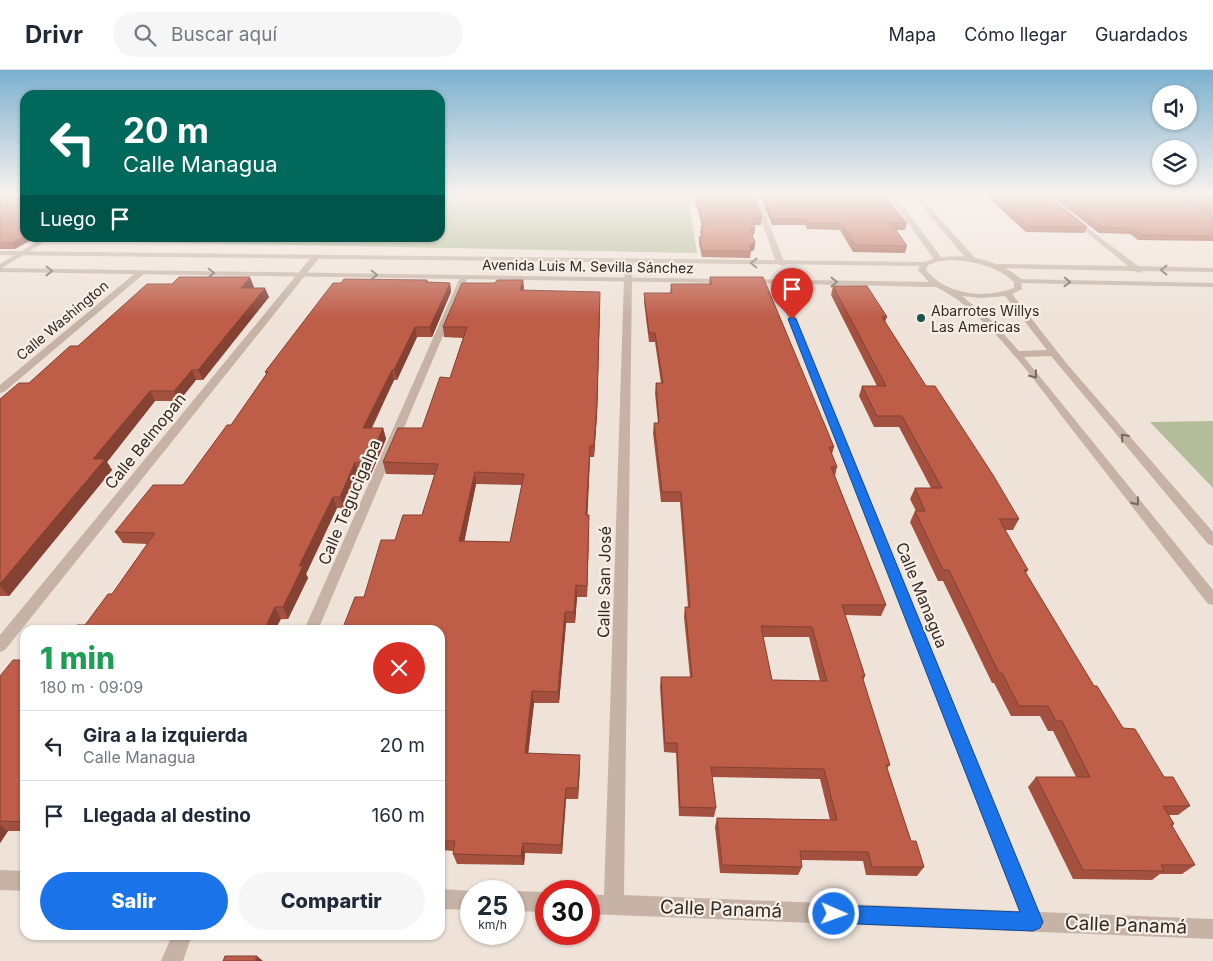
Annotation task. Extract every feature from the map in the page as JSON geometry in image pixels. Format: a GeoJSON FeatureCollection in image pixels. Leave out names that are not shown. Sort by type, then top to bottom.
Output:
{"type":"FeatureCollection","features":[{"type":"Feature","properties":{"kind":"street"},"geometry":{"type":"LineString","coordinates":[[769,235],[780,264]]}},
{"type":"Feature","properties":{"kind":"street"},"geometry":{"type":"LineString","coordinates":[[920,235],[938,259]]}},
{"type":"Feature","properties":{"kind":"street"},"geometry":{"type":"LineString","coordinates":[[950,235],[971,259]]}},
{"type":"Feature","properties":{"kind":"street"},"geometry":{"type":"LineString","coordinates":[[1094,235],[1154,285]]}},
{"type":"Feature","properties":{"kind":"street"},"geometry":{"type":"LineString","coordinates":[[0,268],[40,242]]}},
{"type":"Feature","properties":{"kind":"street","name":"Avenida Luis M. Sevilla Sánchez"},"geometry":{"type":"LineString","coordinates":[[0,253],[780,264],[925,264]]}},
{"type":"Feature","properties":{"kind":"street","name":"Calle Belmopan"},"geometry":{"type":"LineString","coordinates":[[0,646],[316,257]]}},
{"type":"Feature","properties":{"kind":"street"},"geometry":{"type":"LineString","coordinates":[[998,266],[1011,273],[1018,281],[1018,288],[1008,294],[991,296],[971,295],[951,291],[936,285],[926,278],[922,270],[925,264],[938,259],[971,259],[998,266],[1213,270]]}},
{"type":"Feature","properties":{"kind":"street","name":"Calle San José"},"geometry":{"type":"LineString","coordinates":[[614,905],[628,279],[630,261]]}},
{"type":"Feature","properties":{"kind":"street","name":"Avenida Luis M. Sevilla Sánchez"},"geometry":{"type":"LineString","coordinates":[[0,268],[936,285]]}},
{"type":"Feature","properties":{"kind":"street","name":"Calle Washington"},"geometry":{"type":"LineString","coordinates":[[0,390],[142,272]]}},
{"type":"Feature","properties":{"kind":"street","name":"Calle Tegucigalpa"},"geometry":{"type":"LineString","coordinates":[[313,625],[464,276]]}},
{"type":"Feature","properties":{"kind":"street"},"geometry":{"type":"LineString","coordinates":[[1018,281],[1213,285]]}},
{"type":"Feature","properties":{"kind":"street","name":"Calle Managua"},"geometry":{"type":"LineString","coordinates":[[778,282],[1033,922]]}},
{"type":"Feature","properties":{"kind":"street"},"geometry":{"type":"LineString","coordinates":[[951,291],[988,323],[1016,354],[1213,600]]}},
{"type":"Feature","properties":{"kind":"street"},"geometry":{"type":"LineString","coordinates":[[1008,294],[1053,353],[1213,541]]}},
{"type":"Feature","properties":{"kind":"street"},"geometry":{"type":"LineString","coordinates":[[1016,354],[1053,353]]}},
{"type":"Feature","properties":{"kind":"street"},"geometry":{"type":"LineString","coordinates":[[0,880],[20,881]]}},
{"type":"Feature","properties":{"kind":"street"},"geometry":{"type":"LineString","coordinates":[[445,899],[460,900]]}},
{"type":"Feature","properties":{"kind":"street","name":"Calle Panamá"},"geometry":{"type":"LineString","coordinates":[[600,904],[1213,928]]}},
{"type":"Feature","properties":{"kind":"street"},"geometry":{"type":"LineString","coordinates":[[172,961],[180,940]]}},
{"type":"Feature","properties":{"kind":"green space"},"geometry":{"type":"Polygon","coordinates":[[[445,235],[694,235],[697,253],[133,242],[445,242],[445,235]]]}},
{"type":"Feature","properties":{"kind":"green space"},"geometry":{"type":"Polygon","coordinates":[[[1213,421],[1213,488],[1150,422],[1213,421]]]}},
{"type":"Feature","properties":{"kind":"building"},"geometry":{"type":"Polygon","coordinates":[[[0,235],[20,235],[20,238],[11,243],[0,243],[0,235]]]}},
{"type":"Feature","properties":{"kind":"building"},"geometry":{"type":"Polygon","coordinates":[[[703,235],[752,235],[755,243],[749,245],[751,251],[703,251],[699,237],[703,237],[703,235]]]}},
{"type":"Feature","properties":{"kind":"building"},"geometry":{"type":"Polygon","coordinates":[[[849,235],[899,235],[907,246],[855,245],[849,235]]]}},
{"type":"Feature","properties":{"kind":"building"},"geometry":{"type":"Polygon","coordinates":[[[1142,235],[1213,235],[1213,236],[1142,235]]]}},
{"type":"Feature","properties":{"kind":"building"},"geometry":{"type":"Polygon","coordinates":[[[179,277],[250,277],[241,288],[265,288],[198,370],[192,370],[174,391],[150,391],[93,459],[105,459],[0,584],[0,399],[19,383],[29,383],[70,346],[78,346],[147,284],[172,284],[179,277]]]}},
{"type":"Feature","properties":{"kind":"building"},"geometry":{"type":"Polygon","coordinates":[[[710,277],[763,277],[834,447],[829,447],[837,467],[831,467],[886,605],[842,605],[865,676],[862,676],[890,765],[886,765],[911,841],[916,841],[924,867],[872,867],[868,852],[800,851],[802,867],[722,865],[717,818],[837,820],[824,769],[711,767],[716,808],[680,807],[677,743],[665,743],[661,677],[692,677],[685,607],[690,607],[681,492],[662,492],[654,423],[659,423],[656,383],[663,383],[655,333],[649,333],[644,293],[672,293],[671,284],[712,284],[710,277]],[[761,626],[772,680],[827,681],[812,627],[761,626]]]}},
{"type":"Feature","properties":{"kind":"building"},"geometry":{"type":"Polygon","coordinates":[[[344,279],[427,280],[426,282],[450,283],[430,327],[415,327],[394,370],[392,370],[363,428],[383,428],[368,463],[355,462],[340,497],[333,497],[299,566],[303,566],[283,607],[275,607],[266,625],[85,625],[108,594],[112,594],[155,533],[115,532],[153,485],[183,485],[227,425],[231,425],[268,372],[265,372],[333,283],[341,283],[344,279]]]}},
{"type":"Feature","properties":{"kind":"building"},"geometry":{"type":"Polygon","coordinates":[[[497,280],[523,280],[520,290],[600,292],[597,403],[594,446],[590,446],[586,515],[589,515],[587,586],[576,585],[574,612],[565,612],[558,692],[532,691],[525,753],[580,755],[578,788],[566,788],[561,845],[523,843],[521,856],[453,854],[455,841],[445,841],[445,625],[344,625],[355,597],[364,597],[381,540],[395,540],[403,515],[422,515],[438,464],[383,462],[398,428],[422,428],[440,377],[450,378],[467,327],[443,327],[462,283],[495,283],[497,280]],[[475,472],[459,541],[510,542],[524,474],[475,472]]]}},
{"type":"Feature","properties":{"kind":"building"},"geometry":{"type":"Polygon","coordinates":[[[833,286],[867,286],[887,317],[882,317],[926,386],[935,386],[993,475],[1019,519],[999,519],[1028,570],[1024,570],[1094,686],[1097,686],[1123,728],[1135,729],[1164,777],[1173,777],[1190,806],[1163,806],[1174,824],[1171,824],[1195,865],[1161,865],[1164,871],[1083,870],[1036,777],[1090,777],[1062,721],[1056,721],[1048,706],[1019,706],[1002,673],[999,673],[949,570],[943,570],[915,511],[925,511],[915,488],[942,488],[902,416],[877,416],[862,386],[886,386],[833,286]]]}},
{"type":"Feature","properties":{"kind":"building"},"geometry":{"type":"Polygon","coordinates":[[[13,660],[20,660],[20,822],[0,821],[0,676],[13,660]]]}},
{"type":"Feature","properties":{"kind":"building"},"geometry":{"type":"Polygon","coordinates":[[[225,956],[257,956],[255,961],[223,961],[225,956]]]}},
{"type":"Feature","properties":{"kind":"place","name":"Abarrotes Willys Las Americas"},"geometry":{"type":"Point","coordinates":[921,318]}},
{"type":"Feature","properties":{"kind":"route"},"geometry":{"type":"LineString","coordinates":[[792,319],[1033,922],[834,914]]}}]}
